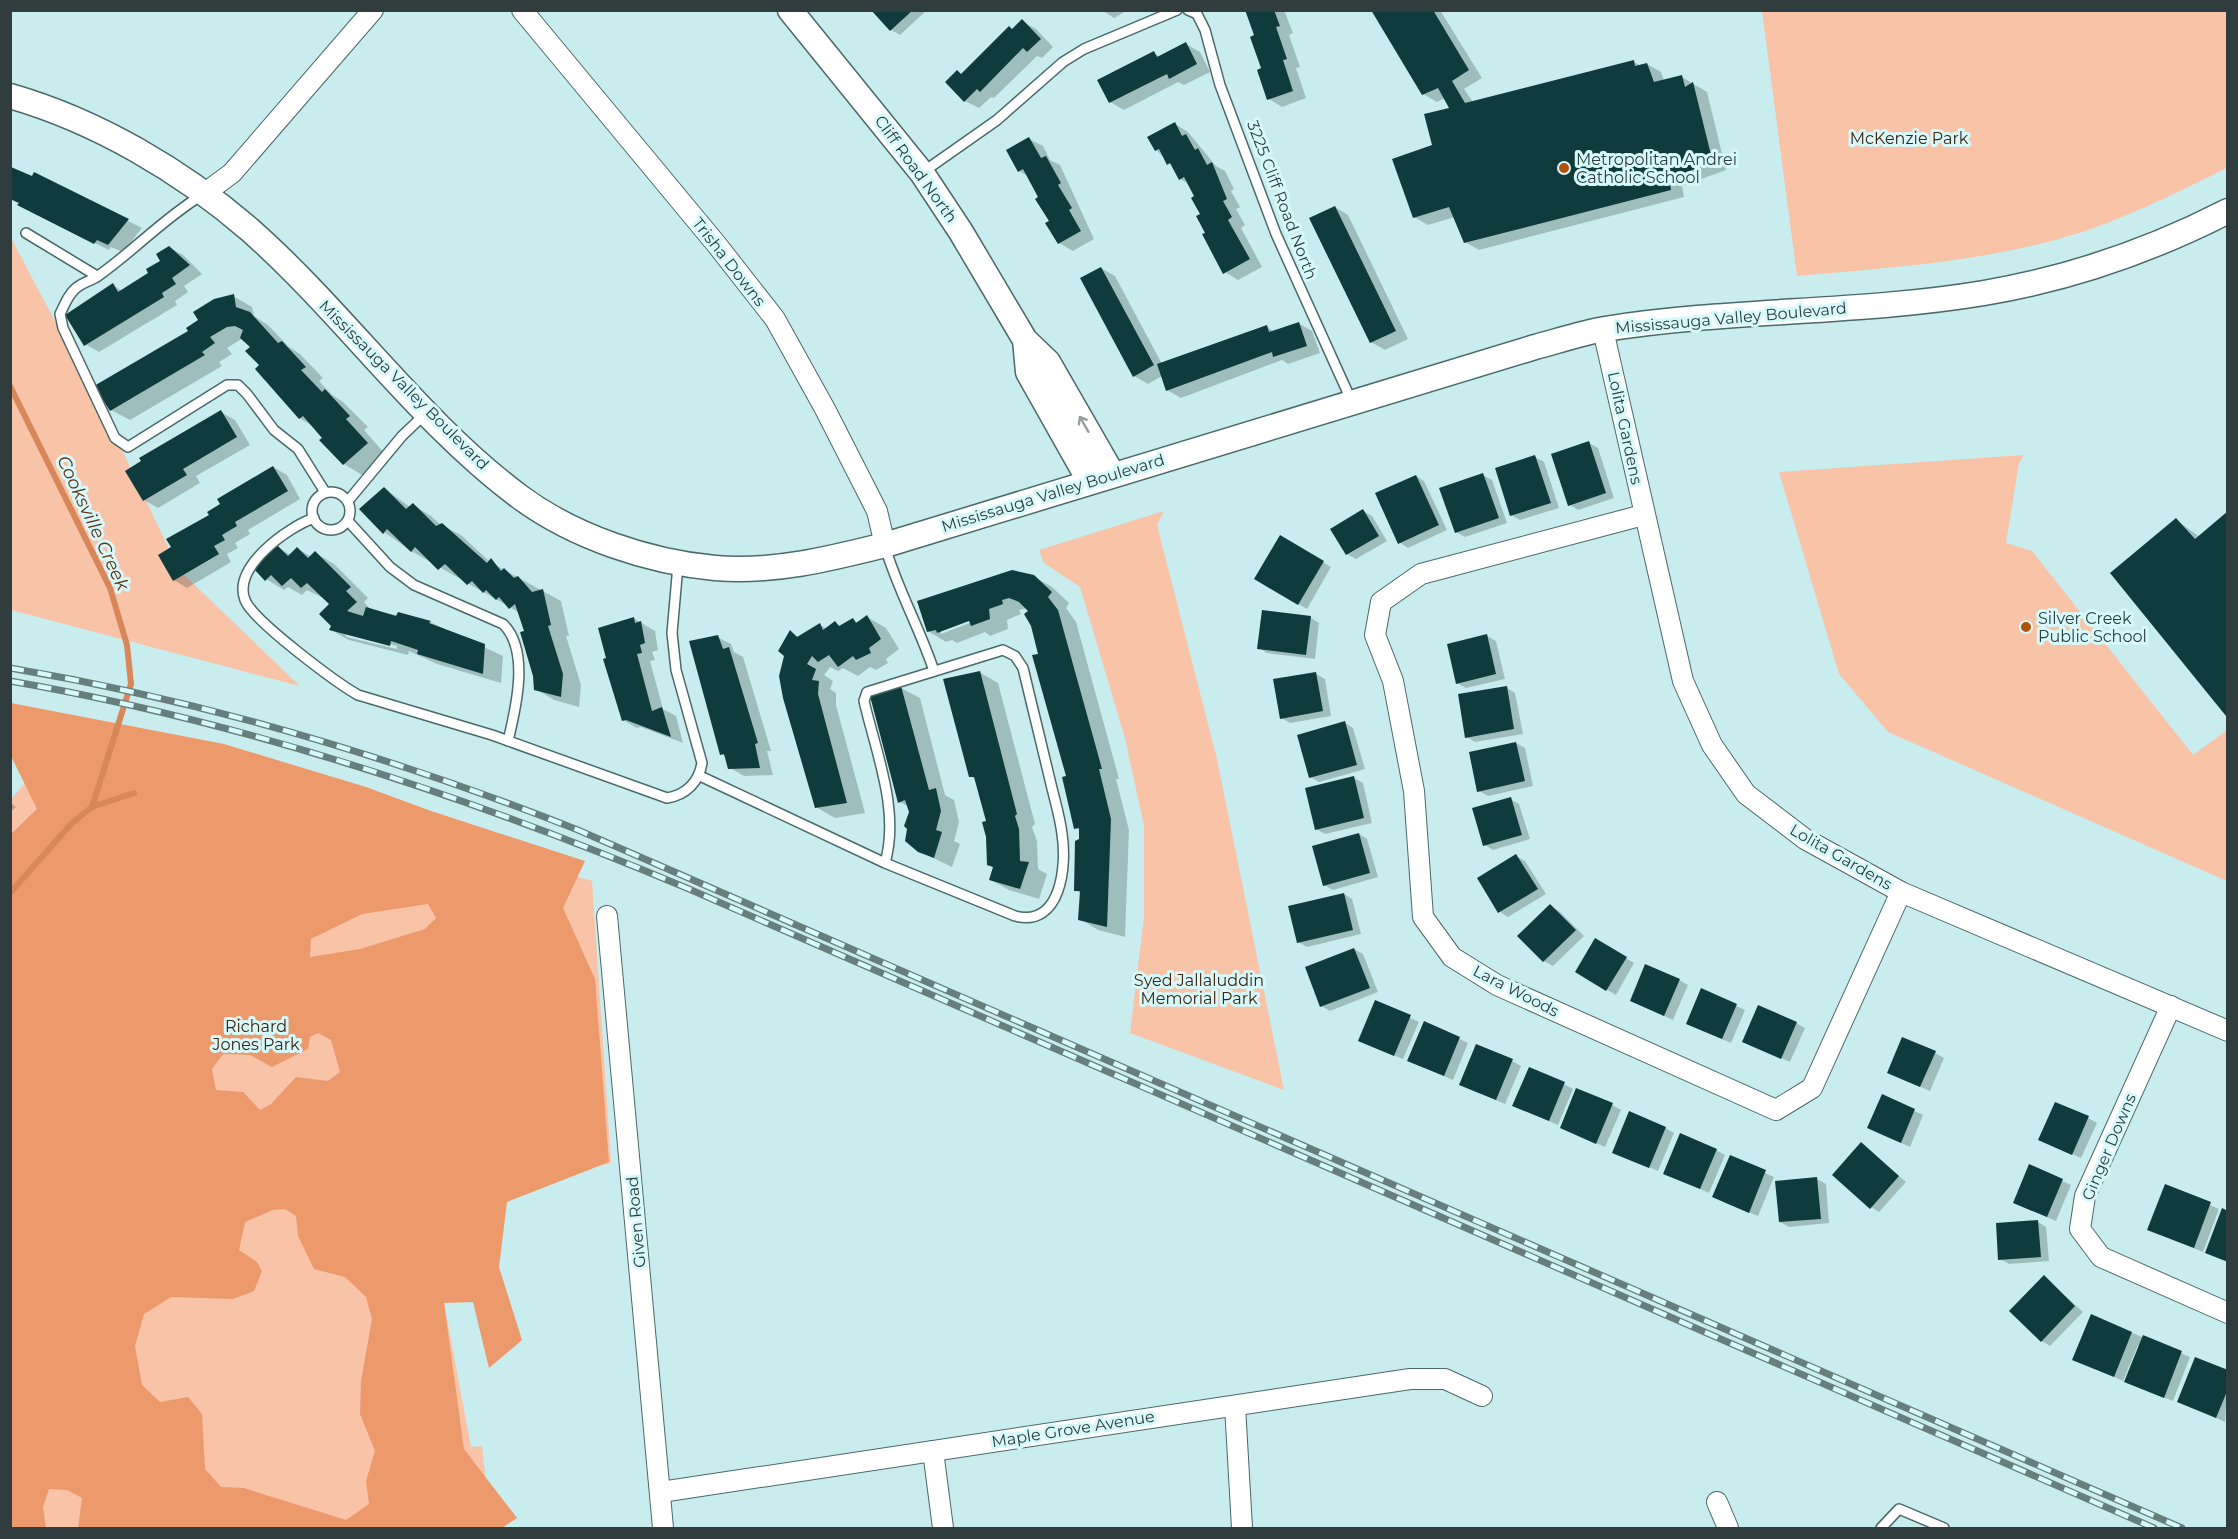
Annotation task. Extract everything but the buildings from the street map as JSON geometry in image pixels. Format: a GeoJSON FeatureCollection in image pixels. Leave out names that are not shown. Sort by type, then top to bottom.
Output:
{"type":"FeatureCollection","features":[{"type":"Feature","properties":{"kind":"street"},"geometry":{"type":"LineString","coordinates":[[205,193],[232,173],[373,10]]}},
{"type":"Feature","properties":{"kind":"street","name":"Trisha Downs"},"geometry":{"type":"LineString","coordinates":[[522,10],[717,245],[775,319],[825,409],[877,511],[885,545]]}},
{"type":"Feature","properties":{"kind":"street","name":"Cliff Road North"},"geometry":{"type":"LineString","coordinates":[[790,10],[922,173],[961,232],[1025,340],[1048,362],[1113,475]]}},
{"type":"Feature","properties":{"kind":"street","name":"Mississauga Valley Boulevard"},"geometry":{"type":"LineString","coordinates":[[10,96],[90,127],[152,160],[205,193],[251,231],[296,275],[471,458],[522,499],[571,527],[631,551],[716,568],[768,568],[816,562],[885,545],[1298,421],[1352,402],[1534,347],[1603,330],[1694,319],[1892,304],[1983,293],[2031,283],[2141,249],[2228,211]]}},
{"type":"Feature","properties":{"kind":"street","name":"Lolita Gardens"},"geometry":{"type":"LineString","coordinates":[[1603,330],[1615,374],[1643,515],[1683,681],[1712,745],[1746,794],[1805,839],[1901,892],[2228,1031]]}},
{"type":"Feature","properties":{"kind":"street","name":"Cliff Road North"},"geometry":{"type":"LineString","coordinates":[[1025,340],[1028,372],[1090,482]]}},
{"type":"Feature","properties":{"kind":"street","name":"Lara Woods"},"geometry":{"type":"LineString","coordinates":[[1643,515],[1421,574],[1381,602],[1375,635],[1394,681],[1413,791],[1423,917],[1452,957],[1497,985],[1776,1110],[1812,1088],[1901,892]]}},
{"type":"Feature","properties":{"kind":"street","name":"Given Road"},"geometry":{"type":"LineString","coordinates":[[607,916],[663,1528]]}},
{"type":"Feature","properties":{"kind":"street","name":"Ginger Downs"},"geometry":{"type":"LineString","coordinates":[[2171,1006],[2085,1196],[2080,1229],[2101,1257],[2228,1313]]}},
{"type":"Feature","properties":{"kind":"street","name":"Maple Grove Avenue"},"geometry":{"type":"LineString","coordinates":[[661,1492],[1085,1426],[1410,1379],[1445,1379],[1482,1396]]}},
{"type":"Feature","properties":{"kind":"street"},"geometry":{"type":"LineString","coordinates":[[1235,1406],[1242,1528]]}},
{"type":"Feature","properties":{"kind":"street"},"geometry":{"type":"LineString","coordinates":[[933,1451],[943,1528]]}},
{"type":"Feature","properties":{"kind":"street"},"geometry":{"type":"LineString","coordinates":[[1717,1502],[1728,1528]]}},
{"type":"Feature","properties":{"kind":"lane"},"geometry":{"type":"LineString","coordinates":[[922,173],[997,120],[1063,62],[1084,49],[1177,10]]}},
{"type":"Feature","properties":{"kind":"lane","name":"3225 Cliff Road North"},"geometry":{"type":"LineString","coordinates":[[1188,10],[1197,14],[1205,30],[1220,85],[1276,234],[1352,402]]}},
{"type":"Feature","properties":{"kind":"lane"},"geometry":{"type":"LineString","coordinates":[[205,193],[172,214],[155,233],[129,250],[98,276],[75,289],[60,314],[63,328],[115,438],[128,447],[227,385],[237,385],[247,394],[274,430],[298,449],[325,492]]}},
{"type":"Feature","properties":{"kind":"lane"},"geometry":{"type":"LineString","coordinates":[[26,233],[98,276]]}},
{"type":"Feature","properties":{"kind":"lane"},"geometry":{"type":"LineString","coordinates":[[348,501],[402,436],[427,412]]}},
{"type":"Feature","properties":{"kind":"lane"},"geometry":{"type":"LineString","coordinates":[[325,492],[337,492],[348,501],[351,510],[348,521],[338,529],[326,530],[316,523],[312,512],[315,501],[325,492]]}},
{"type":"Feature","properties":{"kind":"lane"},"geometry":{"type":"LineString","coordinates":[[314,518],[303,522],[268,547],[252,562],[245,583],[245,600],[263,621],[341,686],[358,695],[508,741],[667,798],[678,796],[700,776],[702,763],[676,670],[673,642],[674,597],[679,562]]}},
{"type":"Feature","properties":{"kind":"lane"},"geometry":{"type":"LineString","coordinates":[[348,521],[390,567],[414,585],[503,624],[511,631],[516,649],[518,703],[508,741]]}},
{"type":"Feature","properties":{"kind":"lane"},"geometry":{"type":"LineString","coordinates":[[885,545],[894,577],[924,642],[934,671]]}},
{"type":"Feature","properties":{"kind":"lane"},"geometry":{"type":"LineString","coordinates":[[700,776],[885,863],[1026,919],[1038,917],[1051,906],[1058,894],[1063,865],[1062,834],[1023,668],[1015,656],[1003,650],[867,692],[864,701],[892,815],[891,837],[885,863]]}},
{"type":"Feature","properties":{"kind":"lane"},"geometry":{"type":"LineString","coordinates":[[1881,1528],[1899,1509],[1944,1528]]}},
{"type":"Feature","properties":{"kind":"green space","name":"McKenzie Park"},"geometry":{"type":"Polygon","coordinates":[[[1762,11],[2227,11],[2227,168],[2121,217],[2055,240],[1959,259],[1797,276],[1762,11]]]}},
{"type":"Feature","properties":{"kind":"green space"},"geometry":{"type":"Polygon","coordinates":[[[10,236],[113,431],[179,570],[300,686],[11,610],[10,236]]]}},
{"type":"Feature","properties":{"kind":"green space","name":"Silver Creek Public School"},"geometry":{"type":"Polygon","coordinates":[[[2024,455],[2019,463],[2006,543],[2032,551],[2193,755],[2227,730],[2227,881],[1888,732],[1839,674],[1779,472],[2024,455]]]}},
{"type":"Feature","properties":{"kind":"green space","name":"Syed Jallaluddin Memorial Park"},"geometry":{"type":"Polygon","coordinates":[[[1164,511],[1157,525],[1217,759],[1284,1090],[1130,1033],[1144,917],[1144,826],[1125,738],[1080,587],[1044,563],[1039,550],[1164,511]]]}},
{"type":"Feature","properties":{"kind":"green space","name":"Richard Jones Park"},"geometry":{"type":"Polygon","coordinates":[[[11,703],[224,744],[366,787],[431,811],[585,861],[563,908],[595,979],[609,1162],[507,1202],[499,1267],[522,1340],[489,1368],[473,1302],[444,1303],[464,1449],[517,1518],[502,1528],[78,1528],[82,1498],[67,1490],[49,1489],[43,1507],[46,1528],[11,1528],[10,835],[37,809],[11,756],[11,703]],[[428,904],[362,914],[311,939],[310,957],[360,949],[425,929],[436,918],[428,904]],[[318,1033],[310,1037],[308,1049],[272,1067],[250,1055],[223,1054],[212,1069],[216,1090],[243,1092],[260,1110],[271,1104],[296,1077],[328,1081],[340,1072],[331,1040],[318,1033]],[[285,1209],[273,1210],[245,1222],[239,1250],[257,1262],[262,1271],[254,1291],[233,1299],[171,1297],[144,1314],[135,1346],[142,1385],[160,1402],[188,1397],[202,1414],[205,1469],[221,1487],[244,1488],[346,1520],[369,1504],[366,1481],[375,1451],[360,1414],[361,1381],[372,1319],[366,1297],[345,1277],[314,1269],[298,1236],[296,1216],[285,1209]]]}},
{"type":"Feature","properties":{"kind":"green space","name":"Richard Jones Park"},"geometry":{"type":"Polygon","coordinates":[[[80,722],[592,881],[611,1163],[427,1212],[471,1447],[482,1446],[491,1528],[11,1528],[11,799],[80,722]]]}},
{"type":"Feature","properties":{"kind":"waterway","name":"Cooksville Creek"},"geometry":{"type":"LineString","coordinates":[[10,386],[110,588],[127,645],[131,684],[92,807],[72,823],[10,893]]}},
{"type":"Feature","properties":{"kind":"waterway"},"geometry":{"type":"LineString","coordinates":[[92,807],[134,793]]}},
{"type":"Feature","properties":{"kind":"railway"},"geometry":{"type":"LineString","coordinates":[[10,668],[155,697],[298,734],[439,779],[578,830],[2182,1528]]}},
{"type":"Feature","properties":{"kind":"railway"},"geometry":{"type":"LineString","coordinates":[[10,681],[98,698],[271,741],[440,794],[607,855],[2154,1528]]}},
{"type":"Feature","properties":{"kind":"place","name":"Metropolitan Andrei Catholic School"},"geometry":{"type":"Point","coordinates":[1564,168]}},
{"type":"Feature","properties":{"kind":"place","name":"Silver Creek Public School"},"geometry":{"type":"Point","coordinates":[2026,627]}}]}
